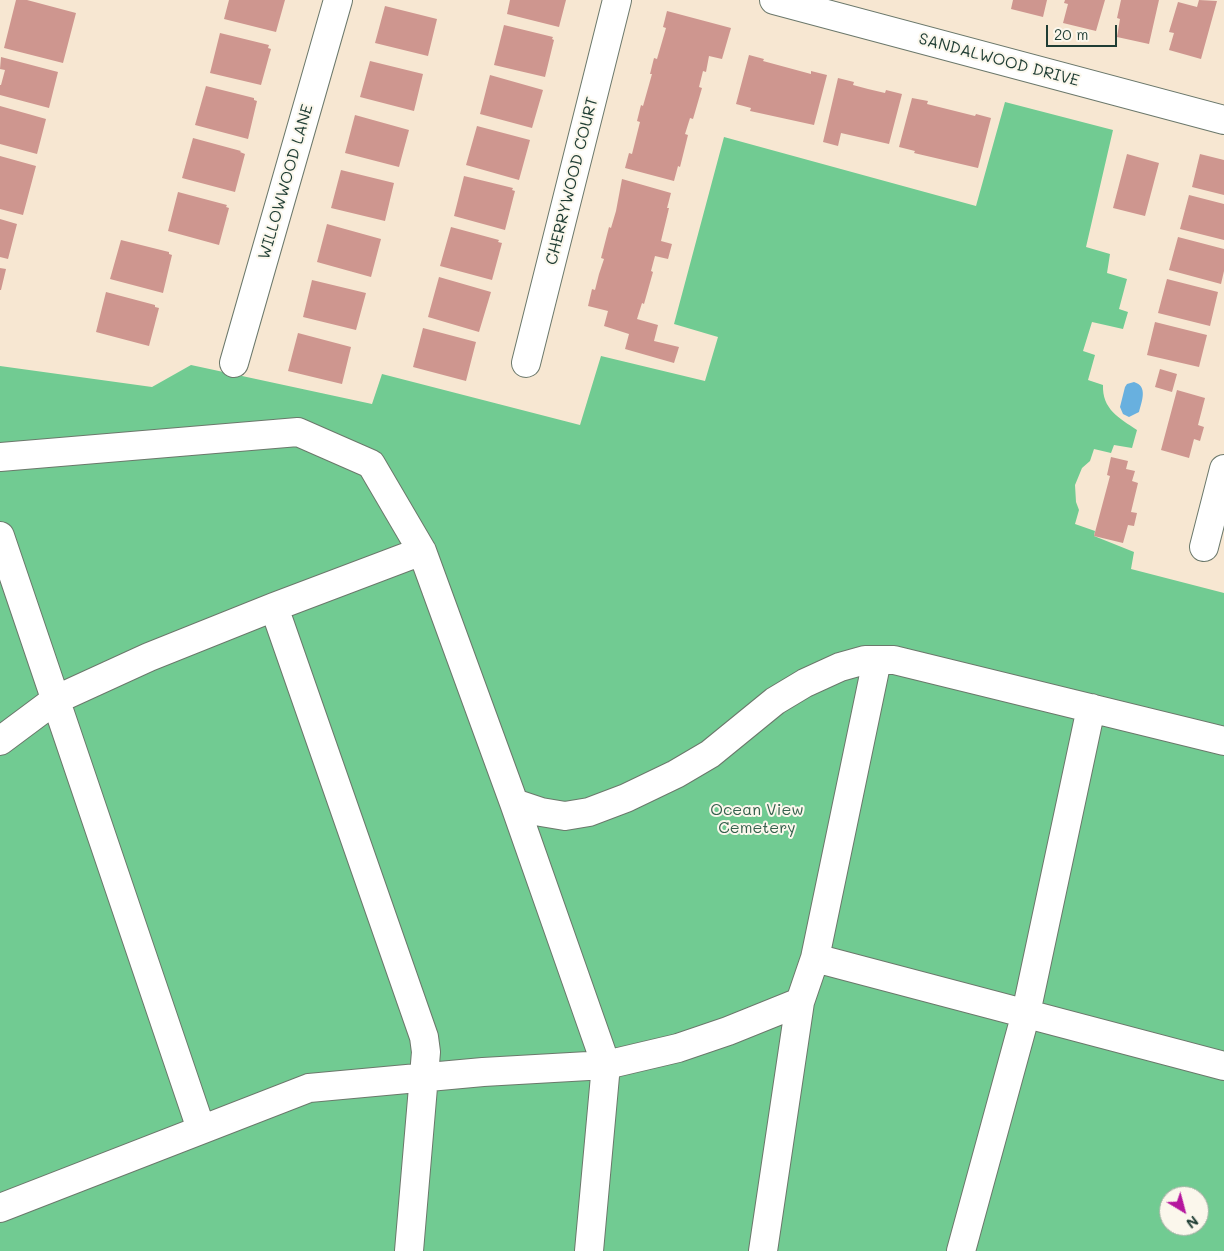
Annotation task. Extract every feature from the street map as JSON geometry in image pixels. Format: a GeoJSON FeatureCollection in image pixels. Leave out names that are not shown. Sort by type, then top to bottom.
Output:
{"type":"FeatureCollection","features":[{"type":"Feature","properties":{"kind":"street","name":"WILLOWWOOD LANE"},"geometry":{"type":"LineString","coordinates":[[234,363],[338,0]]}},
{"type":"Feature","properties":{"kind":"street","name":"CHERRYWOOD COURT"},"geometry":{"type":"LineString","coordinates":[[526,363],[617,0]]}},
{"type":"Feature","properties":{"kind":"street","name":"SANDALWOOD DRIVE"},"geometry":{"type":"LineString","coordinates":[[774,0],[1224,120]]}},
{"type":"Feature","properties":{"kind":"street"},"geometry":{"type":"LineString","coordinates":[[0,457],[298,432],[371,464],[422,551],[514,803],[606,1065],[589,1251]]}},
{"type":"Feature","properties":{"kind":"street"},"geometry":{"type":"LineString","coordinates":[[1204,547],[1224,469]]}},
{"type":"Feature","properties":{"kind":"street"},"geometry":{"type":"LineString","coordinates":[[0,536],[201,1129]]}},
{"type":"Feature","properties":{"kind":"street"},"geometry":{"type":"LineString","coordinates":[[0,741],[55,700],[149,657],[422,551]]}},
{"type":"Feature","properties":{"kind":"street"},"geometry":{"type":"LineString","coordinates":[[274,607],[424,1036],[426,1052],[409,1251]]}},
{"type":"Feature","properties":{"kind":"street"},"geometry":{"type":"LineString","coordinates":[[514,803],[541,812],[565,816],[589,812],[626,798],[676,774],[710,754],[775,702],[805,683],[840,667],[865,660],[894,660],[1224,741]]}},
{"type":"Feature","properties":{"kind":"street"},"geometry":{"type":"LineString","coordinates":[[763,1251],[800,1002],[815,958],[877,660]]}},
{"type":"Feature","properties":{"kind":"street"},"geometry":{"type":"LineString","coordinates":[[961,1251],[1026,1013],[1090,708]]}},
{"type":"Feature","properties":{"kind":"street"},"geometry":{"type":"LineString","coordinates":[[815,958],[1224,1066]]}},
{"type":"Feature","properties":{"kind":"street"},"geometry":{"type":"LineString","coordinates":[[0,1207],[309,1088],[483,1072],[606,1065],[678,1048],[728,1031],[800,1002]]}},
{"type":"Feature","properties":{"kind":"green space","name":"Ocean View Cemetery"},"geometry":{"type":"Polygon","coordinates":[[[1005,102],[1113,130],[1086,247],[1110,254],[1107,273],[1127,279],[1119,309],[1128,312],[1123,329],[1092,322],[1083,351],[1095,355],[1088,380],[1103,385],[1103,393],[1109,407],[1118,417],[1137,430],[1132,448],[1114,445],[1111,453],[1094,449],[1090,461],[1082,468],[1075,485],[1076,502],[1079,510],[1075,524],[1095,531],[1094,536],[1134,552],[1131,569],[1224,593],[1224,1251],[0,1251],[0,366],[152,387],[191,365],[372,404],[382,374],[580,425],[601,356],[705,381],[718,337],[674,324],[724,137],[976,206],[1005,102]]]}},
{"type":"Feature","properties":{"kind":"water"},"geometry":{"type":"Polygon","coordinates":[[[1134,382],[1141,387],[1143,394],[1139,412],[1129,417],[1123,414],[1120,407],[1125,387],[1127,384],[1134,382]]]}},
{"type":"Feature","properties":{"kind":"building"},"geometry":{"type":"Polygon","coordinates":[[[16,0],[27,0],[76,13],[63,63],[4,48],[16,0]]]}},
{"type":"Feature","properties":{"kind":"building"},"geometry":{"type":"Polygon","coordinates":[[[229,0],[285,0],[276,32],[224,19],[229,0]]]}},
{"type":"Feature","properties":{"kind":"building"},"geometry":{"type":"Polygon","coordinates":[[[510,0],[566,0],[559,27],[507,14],[510,0]]]}},
{"type":"Feature","properties":{"kind":"building"},"geometry":{"type":"Polygon","coordinates":[[[1013,0],[1047,0],[1043,17],[1011,9],[1013,0]]]}},
{"type":"Feature","properties":{"kind":"building"},"geometry":{"type":"Polygon","coordinates":[[[1065,0],[1105,0],[1096,31],[1063,23],[1068,4],[1064,3],[1065,0]]]}},
{"type":"Feature","properties":{"kind":"building"},"geometry":{"type":"Polygon","coordinates":[[[1121,0],[1159,0],[1149,44],[1117,37],[1120,19],[1117,18],[1121,0]]]}},
{"type":"Feature","properties":{"kind":"building"},"geometry":{"type":"Polygon","coordinates":[[[1199,0],[1217,1],[1201,59],[1169,50],[1174,33],[1169,32],[1178,2],[1197,7],[1199,0]]]}},
{"type":"Feature","properties":{"kind":"building"},"geometry":{"type":"Polygon","coordinates":[[[385,6],[437,19],[428,56],[375,43],[385,6]]]}},
{"type":"Feature","properties":{"kind":"building"},"geometry":{"type":"Polygon","coordinates":[[[667,11],[731,28],[722,59],[709,56],[706,72],[703,71],[699,87],[702,88],[693,119],[690,118],[685,134],[688,135],[680,167],[678,166],[674,181],[625,168],[629,153],[632,154],[640,122],[637,121],[652,74],[650,74],[654,58],[657,59],[666,28],[663,27],[667,11]]]}},
{"type":"Feature","properties":{"kind":"building"},"geometry":{"type":"Polygon","coordinates":[[[504,25],[553,37],[552,39],[554,40],[545,77],[494,65],[504,25]]]}},
{"type":"Feature","properties":{"kind":"building"},"geometry":{"type":"Polygon","coordinates":[[[220,33],[269,45],[268,48],[271,49],[261,85],[210,73],[220,33]]]}},
{"type":"Feature","properties":{"kind":"building"},"geometry":{"type":"Polygon","coordinates":[[[749,55],[764,59],[763,61],[811,74],[811,71],[827,75],[814,125],[750,111],[751,108],[736,104],[749,55]]]}},
{"type":"Feature","properties":{"kind":"building"},"geometry":{"type":"Polygon","coordinates":[[[1,57],[58,72],[49,108],[0,95],[0,85],[5,70],[0,69],[1,57]]]}},
{"type":"Feature","properties":{"kind":"building"},"geometry":{"type":"Polygon","coordinates":[[[370,61],[423,74],[414,111],[360,97],[370,61]]]}},
{"type":"Feature","properties":{"kind":"building"},"geometry":{"type":"Polygon","coordinates":[[[490,75],[543,90],[532,128],[480,114],[490,75]]]}},
{"type":"Feature","properties":{"kind":"building"},"geometry":{"type":"Polygon","coordinates":[[[838,78],[854,82],[853,85],[868,89],[885,93],[886,90],[902,94],[889,144],[841,133],[838,146],[823,142],[838,78]]]}},
{"type":"Feature","properties":{"kind":"building"},"geometry":{"type":"Polygon","coordinates":[[[206,86],[254,98],[257,101],[248,139],[195,125],[206,86]]]}},
{"type":"Feature","properties":{"kind":"building"},"geometry":{"type":"Polygon","coordinates":[[[912,98],[928,101],[927,104],[991,118],[978,168],[914,153],[915,151],[899,147],[912,98]]]}},
{"type":"Feature","properties":{"kind":"building"},"geometry":{"type":"Polygon","coordinates":[[[0,106],[46,119],[37,154],[0,144],[0,106]]]}},
{"type":"Feature","properties":{"kind":"building"},"geometry":{"type":"Polygon","coordinates":[[[355,115],[409,130],[399,167],[345,153],[355,115]]]}},
{"type":"Feature","properties":{"kind":"building"},"geometry":{"type":"Polygon","coordinates":[[[477,126],[530,140],[519,180],[466,165],[477,126]]]}},
{"type":"Feature","properties":{"kind":"building"},"geometry":{"type":"Polygon","coordinates":[[[193,138],[241,151],[245,154],[235,192],[182,178],[193,138]]]}},
{"type":"Feature","properties":{"kind":"building"},"geometry":{"type":"Polygon","coordinates":[[[1127,154],[1159,163],[1145,216],[1113,208],[1127,154]]]}},
{"type":"Feature","properties":{"kind":"building"},"geometry":{"type":"Polygon","coordinates":[[[1200,154],[1224,160],[1224,195],[1192,187],[1200,154]]]}},
{"type":"Feature","properties":{"kind":"building"},"geometry":{"type":"Polygon","coordinates":[[[0,156],[36,166],[23,215],[0,209],[0,156]]]}},
{"type":"Feature","properties":{"kind":"building"},"geometry":{"type":"Polygon","coordinates":[[[341,170],[394,183],[385,221],[331,208],[341,170]]]}},
{"type":"Feature","properties":{"kind":"building"},"geometry":{"type":"Polygon","coordinates":[[[464,176],[513,188],[512,190],[515,191],[505,230],[454,216],[464,176]]]}},
{"type":"Feature","properties":{"kind":"building"},"geometry":{"type":"Polygon","coordinates":[[[622,179],[671,193],[661,241],[672,244],[668,259],[655,256],[651,271],[653,272],[644,304],[642,303],[637,319],[658,325],[654,341],[679,347],[674,363],[625,349],[629,334],[604,326],[608,311],[588,306],[592,289],[595,290],[604,259],[601,258],[609,227],[611,228],[616,211],[622,179]]]}},
{"type":"Feature","properties":{"kind":"building"},"geometry":{"type":"Polygon","coordinates":[[[178,192],[227,205],[226,207],[229,208],[219,245],[168,231],[178,192]]]}},
{"type":"Feature","properties":{"kind":"building"},"geometry":{"type":"Polygon","coordinates":[[[1189,195],[1224,204],[1224,240],[1180,229],[1189,195]]]}},
{"type":"Feature","properties":{"kind":"building"},"geometry":{"type":"Polygon","coordinates":[[[0,219],[17,224],[8,259],[0,257],[0,219]]]}},
{"type":"Feature","properties":{"kind":"building"},"geometry":{"type":"Polygon","coordinates":[[[327,224],[381,239],[371,277],[317,262],[327,224]]]}},
{"type":"Feature","properties":{"kind":"building"},"geometry":{"type":"Polygon","coordinates":[[[451,227],[499,240],[498,242],[502,243],[492,280],[440,266],[451,227]]]}},
{"type":"Feature","properties":{"kind":"building"},"geometry":{"type":"Polygon","coordinates":[[[1178,237],[1224,249],[1224,271],[1221,284],[1169,270],[1178,237]]]}},
{"type":"Feature","properties":{"kind":"building"},"geometry":{"type":"Polygon","coordinates":[[[121,240],[169,252],[172,255],[163,293],[110,279],[121,240]]]}},
{"type":"Feature","properties":{"kind":"building"},"geometry":{"type":"Polygon","coordinates":[[[0,268],[6,269],[1,290],[0,290],[0,268]]]}},
{"type":"Feature","properties":{"kind":"building"},"geometry":{"type":"Polygon","coordinates":[[[439,277],[491,292],[479,332],[428,317],[439,277]]]}},
{"type":"Feature","properties":{"kind":"building"},"geometry":{"type":"Polygon","coordinates":[[[1167,279],[1218,292],[1210,326],[1158,313],[1167,279]]]}},
{"type":"Feature","properties":{"kind":"building"},"geometry":{"type":"Polygon","coordinates":[[[312,280],[366,293],[356,330],[303,317],[312,280]]]}},
{"type":"Feature","properties":{"kind":"building"},"geometry":{"type":"Polygon","coordinates":[[[106,292],[155,305],[155,307],[159,308],[149,346],[96,332],[106,292]]]}},
{"type":"Feature","properties":{"kind":"building"},"geometry":{"type":"Polygon","coordinates":[[[1155,322],[1207,335],[1199,367],[1147,355],[1155,322]]]}},
{"type":"Feature","properties":{"kind":"building"},"geometry":{"type":"Polygon","coordinates":[[[423,328],[476,342],[466,381],[413,367],[423,328]]]}},
{"type":"Feature","properties":{"kind":"building"},"geometry":{"type":"Polygon","coordinates":[[[298,333],[351,347],[342,384],[288,371],[298,333]]]}},
{"type":"Feature","properties":{"kind":"building"},"geometry":{"type":"Polygon","coordinates":[[[1160,369],[1177,374],[1172,392],[1155,387],[1160,369]]]}},
{"type":"Feature","properties":{"kind":"building"},"geometry":{"type":"Polygon","coordinates":[[[1177,390],[1205,398],[1198,425],[1204,427],[1200,441],[1194,439],[1189,458],[1161,450],[1177,390]]]}},
{"type":"Feature","properties":{"kind":"building"},"geometry":{"type":"Polygon","coordinates":[[[1111,457],[1128,461],[1126,469],[1135,471],[1132,481],[1138,483],[1131,512],[1137,513],[1134,526],[1128,525],[1123,543],[1094,536],[1110,476],[1107,475],[1111,457]]]}}]}
